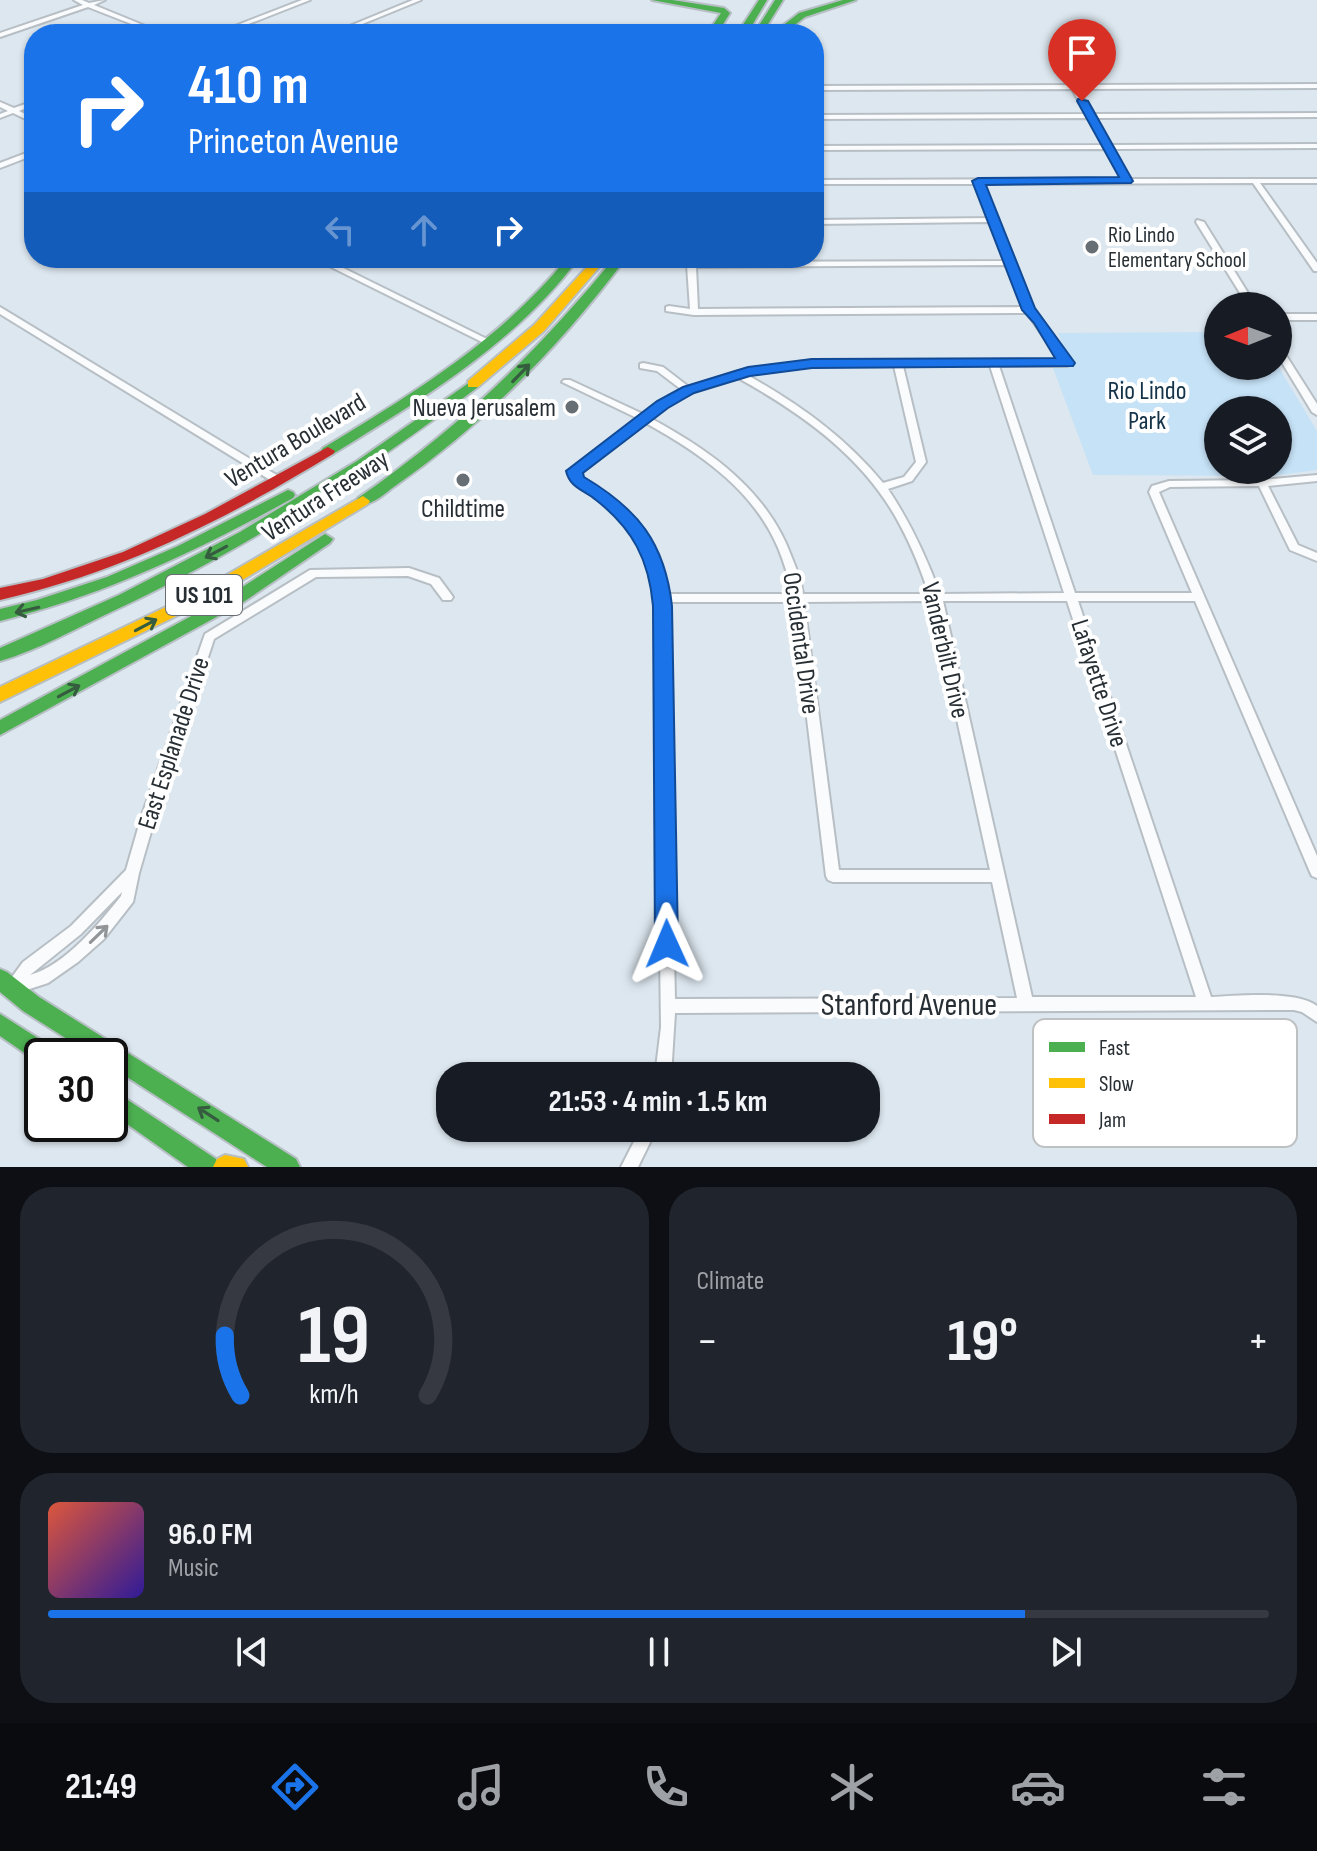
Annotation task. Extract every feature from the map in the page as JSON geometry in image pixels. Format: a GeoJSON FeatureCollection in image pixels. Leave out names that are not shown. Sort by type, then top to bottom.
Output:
{"type":"FeatureCollection","features":[{"type":"Feature","properties":{"kind":"main road"},"geometry":{"type":"LineString","coordinates":[[656,0],[724,11],[726,13],[719,24]]}},
{"type":"Feature","properties":{"kind":"main road"},"geometry":{"type":"LineString","coordinates":[[735,24],[748,0]]}},
{"type":"Feature","properties":{"kind":"main road"},"geometry":{"type":"LineString","coordinates":[[748,24],[763,0]]}},
{"type":"Feature","properties":{"kind":"main road"},"geometry":{"type":"LineString","coordinates":[[764,24],[779,0]]}},
{"type":"Feature","properties":{"kind":"main road"},"geometry":{"type":"LineString","coordinates":[[786,24],[805,13],[852,0]]}},
{"type":"Feature","properties":{"kind":"main road","name":"Ventura Boulevard"},"geometry":{"type":"LineString","coordinates":[[0,594],[61,582],[116,564],[279,481],[341,445],[489,342],[541,300],[565,268]]}},
{"type":"Feature","properties":{"kind":"main road","name":"Ventura Freeway"},"geometry":{"type":"LineString","coordinates":[[0,655],[121,603],[173,576],[238,541],[378,453],[469,388],[527,338],[592,268]]}},
{"type":"Feature","properties":{"kind":"main road","name":"Ventura Freeway"},"geometry":{"type":"LineString","coordinates":[[0,695],[106,646],[260,565],[398,478],[503,392],[612,268]]}},
{"type":"Feature","properties":{"kind":"main road"},"geometry":{"type":"LineString","coordinates":[[0,615],[57,603],[131,577],[182,553],[342,466],[378,453]]}},
{"type":"Feature","properties":{"kind":"main road"},"geometry":{"type":"LineString","coordinates":[[0,728],[236,599],[365,512],[398,478]]}},
{"type":"Feature","properties":{"kind":"main road"},"geometry":{"type":"LineString","coordinates":[[7,989],[285,1166]]}},
{"type":"Feature","properties":{"kind":"main road"},"geometry":{"type":"LineString","coordinates":[[0,1024],[24,1040]]}},
{"type":"Feature","properties":{"kind":"main road"},"geometry":{"type":"LineString","coordinates":[[128,1111],[208,1167]]}},
{"type":"Feature","properties":{"kind":"main road"},"geometry":{"type":"LineString","coordinates":[[225,1167],[236,1167]]}},
{"type":"Feature","properties":{"kind":"street"},"geometry":{"type":"LineString","coordinates":[[77,0],[136,24]]}},
{"type":"Feature","properties":{"kind":"street"},"geometry":{"type":"LineString","coordinates":[[32,24],[102,0]]}},
{"type":"Feature","properties":{"kind":"street"},"geometry":{"type":"LineString","coordinates":[[243,24],[307,0]]}},
{"type":"Feature","properties":{"kind":"street"},"geometry":{"type":"LineString","coordinates":[[358,24],[418,0]]}},
{"type":"Feature","properties":{"kind":"street"},"geometry":{"type":"LineString","coordinates":[[0,35],[24,27]]}},
{"type":"Feature","properties":{"kind":"street"},"geometry":{"type":"LineString","coordinates":[[824,88],[1317,86]]}},
{"type":"Feature","properties":{"kind":"street"},"geometry":{"type":"LineString","coordinates":[[1074,87],[1127,181]]}},
{"type":"Feature","properties":{"kind":"street"},"geometry":{"type":"LineString","coordinates":[[0,104],[24,116]]}},
{"type":"Feature","properties":{"kind":"street"},"geometry":{"type":"LineString","coordinates":[[0,116],[24,107]]}},
{"type":"Feature","properties":{"kind":"street"},"geometry":{"type":"LineString","coordinates":[[824,117],[1317,115]]}},
{"type":"Feature","properties":{"kind":"street"},"geometry":{"type":"LineString","coordinates":[[824,148],[1317,146]]}},
{"type":"Feature","properties":{"kind":"street"},"geometry":{"type":"LineString","coordinates":[[0,166],[24,156]]}},
{"type":"Feature","properties":{"kind":"street"},"geometry":{"type":"LineString","coordinates":[[1254,180],[1317,269]]}},
{"type":"Feature","properties":{"kind":"street"},"geometry":{"type":"LineString","coordinates":[[664,1062],[668,1006],[662,598],[655,562],[641,535],[617,507],[577,480],[574,474],[580,464],[643,417],[688,390],[738,374],[791,365],[1067,363],[1055,349],[1041,321],[1029,310],[978,181]]}},
{"type":"Feature","properties":{"kind":"street"},"geometry":{"type":"LineString","coordinates":[[824,182],[1317,181]]}},
{"type":"Feature","properties":{"kind":"street"},"geometry":{"type":"LineString","coordinates":[[824,222],[993,220]]}},
{"type":"Feature","properties":{"kind":"street"},"geometry":{"type":"LineString","coordinates":[[1200,222],[1243,292]]}},
{"type":"Feature","properties":{"kind":"street"},"geometry":{"type":"LineString","coordinates":[[824,262],[1009,263]]}},
{"type":"Feature","properties":{"kind":"street"},"geometry":{"type":"LineString","coordinates":[[337,268],[489,342]]}},
{"type":"Feature","properties":{"kind":"street"},"geometry":{"type":"LineString","coordinates":[[692,268],[694,312]]}},
{"type":"Feature","properties":{"kind":"street"},"geometry":{"type":"LineString","coordinates":[[669,309],[694,312],[1029,310]]}},
{"type":"Feature","properties":{"kind":"street"},"geometry":{"type":"LineString","coordinates":[[0,310],[279,481]]}},
{"type":"Feature","properties":{"kind":"street"},"geometry":{"type":"LineString","coordinates":[[1292,317],[1317,317]]}},
{"type":"Feature","properties":{"kind":"street","name":"Lafayette Drive"},"geometry":{"type":"LineString","coordinates":[[993,362],[1206,1004]]}},
{"type":"Feature","properties":{"kind":"street"},"geometry":{"type":"LineString","coordinates":[[883,487],[908,479],[921,462],[898,363]]}},
{"type":"Feature","properties":{"kind":"street"},"geometry":{"type":"LineString","coordinates":[[643,366],[660,369],[688,390]]}},
{"type":"Feature","properties":{"kind":"street"},"geometry":{"type":"LineString","coordinates":[[1292,372],[1317,412]]}},
{"type":"Feature","properties":{"kind":"street","name":"Vanderbilt Drive"},"geometry":{"type":"LineString","coordinates":[[738,374],[819,425],[883,487],[917,543],[936,597],[1026,1003]]}},
{"type":"Feature","properties":{"kind":"street","name":"Occidental Drive"},"geometry":{"type":"LineString","coordinates":[[567,382],[643,417],[710,457],[754,498],[785,545],[798,598],[833,876],[996,876]]}},
{"type":"Feature","properties":{"kind":"street"},"geometry":{"type":"LineString","coordinates":[[1292,480],[1317,478]]}},
{"type":"Feature","properties":{"kind":"street"},"geometry":{"type":"LineString","coordinates":[[1204,484],[1169,484],[1156,488],[1154,497],[1317,872]]}},
{"type":"Feature","properties":{"kind":"street"},"geometry":{"type":"LineString","coordinates":[[1262,484],[1294,547],[1317,557]]}},
{"type":"Feature","properties":{"kind":"street","name":"East Esplanade Drive"},"geometry":{"type":"LineString","coordinates":[[7,989],[43,978],[99,935],[128,898],[132,873],[209,637],[314,573],[324,571],[409,572],[435,581],[447,597]]}},
{"type":"Feature","properties":{"kind":"street"},"geometry":{"type":"LineString","coordinates":[[662,598],[1198,597]]}},
{"type":"Feature","properties":{"kind":"street","name":"Stanford Avenue"},"geometry":{"type":"LineString","coordinates":[[668,1006],[1294,1003],[1306,1006],[1317,1015]]}},
{"type":"Feature","properties":{"kind":"street"},"geometry":{"type":"LineString","coordinates":[[629,1167],[642,1142]]}},
{"type":"Feature","properties":{"kind":"green space","name":"Rio Lindo Park"},"geometry":{"type":"Polygon","coordinates":[[[1204,332],[1204,380],[1286,380],[1317,431],[1317,470],[1292,473],[1292,396],[1204,396],[1204,476],[1093,475],[1053,368],[1065,351],[1058,333],[1204,332]]]}},
{"type":"Feature","properties":{"kind":"traffic: fast"},"geometry":{"type":"LineString","coordinates":[[656,0],[724,11],[726,13],[719,24]]}},
{"type":"Feature","properties":{"kind":"traffic: fast"},"geometry":{"type":"LineString","coordinates":[[748,24],[763,0]]}},
{"type":"Feature","properties":{"kind":"traffic: fast"},"geometry":{"type":"LineString","coordinates":[[764,24],[779,0]]}},
{"type":"Feature","properties":{"kind":"traffic: fast"},"geometry":{"type":"LineString","coordinates":[[790,24],[802,15],[852,0]]}},
{"type":"Feature","properties":{"kind":"traffic: fast"},"geometry":{"type":"LineString","coordinates":[[328,451],[426,389],[493,340],[523,314],[565,268]]}},
{"type":"Feature","properties":{"kind":"traffic: fast"},"geometry":{"type":"LineString","coordinates":[[363,501],[470,420],[533,360],[612,268]]}},
{"type":"Feature","properties":{"kind":"traffic: fast"},"geometry":{"type":"LineString","coordinates":[[0,655],[125,599],[246,536],[362,464],[473,384]]}},
{"type":"Feature","properties":{"kind":"traffic: fast"},"geometry":{"type":"LineString","coordinates":[[0,615],[38,606],[112,581],[183,550],[288,495]]}},
{"type":"Feature","properties":{"kind":"traffic: fast"},"geometry":{"type":"LineString","coordinates":[[0,728],[236,599],[325,539]]}},
{"type":"Feature","properties":{"kind":"traffic: fast"},"geometry":{"type":"LineString","coordinates":[[0,979],[31,1004],[288,1167]]}},
{"type":"Feature","properties":{"kind":"traffic: fast"},"geometry":{"type":"LineString","coordinates":[[0,1024],[24,1040]]}},
{"type":"Feature","properties":{"kind":"traffic: fast"},"geometry":{"type":"LineString","coordinates":[[128,1111],[208,1167]]}},
{"type":"Feature","properties":{"kind":"traffic: slow"},"geometry":{"type":"LineString","coordinates":[[473,384],[539,328],[592,268]]}},
{"type":"Feature","properties":{"kind":"traffic: slow"},"geometry":{"type":"LineString","coordinates":[[0,695],[205,595],[363,501]]}},
{"type":"Feature","properties":{"kind":"traffic: slow"},"geometry":{"type":"LineString","coordinates":[[225,1167],[236,1167]]}},
{"type":"Feature","properties":{"kind":"traffic: jam"},"geometry":{"type":"LineString","coordinates":[[0,594],[87,571],[170,538],[328,451]]}},
{"type":"Feature","properties":{"kind":"place","name":"Rio Lindo Elementary School"},"geometry":{"type":"Point","coordinates":[1092,247]}},
{"type":"Feature","properties":{"kind":"place","name":"Nueva Jerusalem"},"geometry":{"type":"Point","coordinates":[572,407]}},
{"type":"Feature","properties":{"kind":"place","name":"Childtime"},"geometry":{"type":"Point","coordinates":[463,480]}},
{"type":"Feature","properties":{"kind":"route"},"geometry":{"type":"LineString","coordinates":[[667,944],[663,606],[660,578],[649,547],[629,520],[617,507],[577,480],[574,471],[662,404],[688,390],[748,372],[812,363],[1067,363],[1055,349],[1041,321],[1029,310],[978,181],[1127,181],[1082,101]]}}]}
